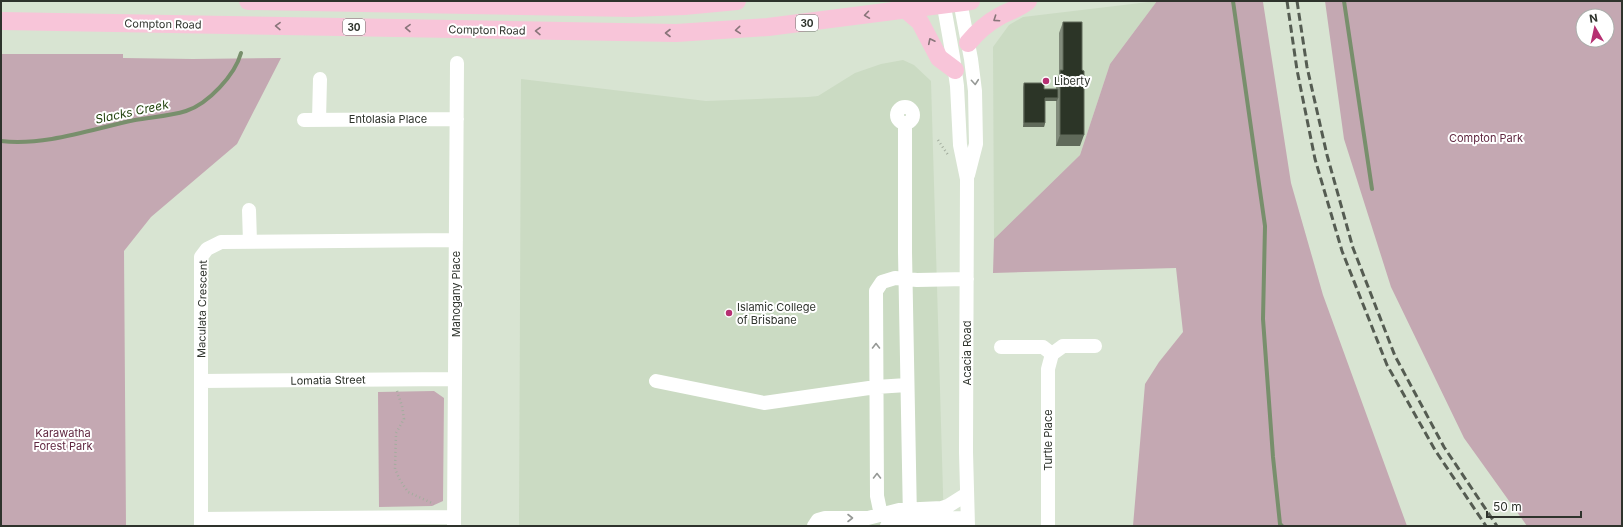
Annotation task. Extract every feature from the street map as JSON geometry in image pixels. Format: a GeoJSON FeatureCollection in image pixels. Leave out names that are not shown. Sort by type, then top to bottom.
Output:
{"type":"FeatureCollection","features":[{"type":"Feature","properties":{"kind":"main road","name":"30"},"geometry":{"type":"LineString","coordinates":[[248,1],[370,2],[631,8],[684,6],[737,1]]}},
{"type":"Feature","properties":{"kind":"main road"},"geometry":{"type":"LineString","coordinates":[[968,43],[981,29],[999,16],[1024,5],[1028,1]]}},
{"type":"Feature","properties":{"kind":"main road","name":"Compton Road"},"geometry":{"type":"LineString","coordinates":[[1,21],[676,33],[768,27],[906,10],[955,2]]}},
{"type":"Feature","properties":{"kind":"main road"},"geometry":{"type":"LineString","coordinates":[[906,10],[920,22],[939,58],[955,70]]}},
{"type":"Feature","properties":{"kind":"street","name":"Acacia Road"},"geometry":{"type":"LineString","coordinates":[[955,2],[968,43],[974,78],[976,144],[967,179]]}},
{"type":"Feature","properties":{"kind":"street","name":"Acacia Road"},"geometry":{"type":"LineString","coordinates":[[955,2],[955,70],[960,145],[967,179],[968,522]]}},
{"type":"Feature","properties":{"kind":"street","name":"Mahogany Place"},"geometry":{"type":"LineString","coordinates":[[454,521],[458,63]]}},
{"type":"Feature","properties":{"kind":"street"},"geometry":{"type":"LineString","coordinates":[[320,79],[320,120]]}},
{"type":"Feature","properties":{"kind":"street","name":"Entolasia Place"},"geometry":{"type":"LineString","coordinates":[[304,120],[457,119]]}},
{"type":"Feature","properties":{"kind":"street"},"geometry":{"type":"LineString","coordinates":[[905,123],[909,514]]}},
{"type":"Feature","properties":{"kind":"street"},"geometry":{"type":"LineString","coordinates":[[249,210],[250,242]]}},
{"type":"Feature","properties":{"kind":"street","name":"Maculata Crescent"},"geometry":{"type":"LineString","coordinates":[[201,523],[201,257],[207,249],[221,242],[456,240]]}},
{"type":"Feature","properties":{"kind":"street"},"geometry":{"type":"LineString","coordinates":[[884,520],[877,496],[876,291],[878,285],[885,280],[895,278],[917,280],[967,279]]}},
{"type":"Feature","properties":{"kind":"street"},"geometry":{"type":"LineString","coordinates":[[1001,347],[1043,347],[1052,354],[1064,346],[1095,346]]}},
{"type":"Feature","properties":{"kind":"street","name":"Turtle Place"},"geometry":{"type":"LineString","coordinates":[[1048,526],[1048,369],[1052,354]]}},
{"type":"Feature","properties":{"kind":"street","name":"Lomatia Street"},"geometry":{"type":"LineString","coordinates":[[201,382],[455,379]]}},
{"type":"Feature","properties":{"kind":"street"},"geometry":{"type":"LineString","coordinates":[[656,380],[764,403],[876,387],[907,385]]}},
{"type":"Feature","properties":{"kind":"street"},"geometry":{"type":"LineString","coordinates":[[814,526],[818,520],[825,518],[902,520],[909,514],[942,508],[953,504],[967,494]]}},
{"type":"Feature","properties":{"kind":"street"},"geometry":{"type":"LineString","coordinates":[[909,514],[968,522]]}},
{"type":"Feature","properties":{"kind":"street"},"geometry":{"type":"LineString","coordinates":[[201,523],[434,517],[454,521]]}},
{"type":"Feature","properties":{"kind":"path"},"geometry":{"type":"LineString","coordinates":[[392,380],[402,406],[404,419],[396,433],[395,469],[408,492],[423,500],[434,503],[434,517]]}},
{"type":"Feature","properties":{"kind":"shaded area"},"geometry":{"type":"Polygon","coordinates":[[[1157,1],[1110,64],[1080,155],[994,239],[993,47],[1009,25],[1023,17],[1157,1]]]}},
{"type":"Feature","properties":{"kind":"shaded area","name":"Islamic College of Brisbane"},"geometry":{"type":"Polygon","coordinates":[[[903,60],[914,65],[931,81],[944,526],[519,526],[521,79],[706,101],[808,97],[818,96],[855,73],[881,64],[903,60]]]}},
{"type":"Feature","properties":{"kind":"green space"},"geometry":{"type":"Polygon","coordinates":[[[1157,1],[1263,2],[1291,183],[1323,295],[1407,526],[1133,526],[1145,384],[1159,362],[1183,332],[1176,268],[993,273],[994,239],[1080,155],[1110,64],[1157,1]]]}},
{"type":"Feature","properties":{"kind":"green space","name":"Compton Park"},"geometry":{"type":"Polygon","coordinates":[[[1325,1],[1622,1],[1622,526],[1527,526],[1464,438],[1391,287],[1344,139],[1325,1]]]}},
{"type":"Feature","properties":{"kind":"green space","name":"Karawatha Forest Park"},"geometry":{"type":"Polygon","coordinates":[[[1,54],[123,54],[123,58],[193,59],[281,58],[237,144],[151,217],[124,251],[126,526],[1,526],[1,54]]]}},
{"type":"Feature","properties":{"kind":"green space"},"geometry":{"type":"Polygon","coordinates":[[[434,391],[444,398],[443,501],[432,506],[379,507],[378,392],[434,391]]]}},
{"type":"Feature","properties":{"kind":"building"},"geometry":{"type":"Polygon","coordinates":[[[1063,22],[1082,22],[1084,135],[1060,135],[1060,70],[1063,70],[1063,22]]]}},
{"type":"Feature","properties":{"kind":"building"},"geometry":{"type":"Polygon","coordinates":[[[1024,83],[1044,83],[1044,89],[1058,89],[1058,98],[1045,98],[1045,123],[1024,123],[1024,83]]]}},
{"type":"Feature","properties":{"kind":"waterway"},"geometry":{"type":"LineString","coordinates":[[1233,1],[1265,226],[1263,319],[1273,457],[1280,524],[1282,526]]}},
{"type":"Feature","properties":{"kind":"waterway"},"geometry":{"type":"LineString","coordinates":[[1344,1],[1372,189]]}},
{"type":"Feature","properties":{"kind":"waterway","name":"Slacks Creek"},"geometry":{"type":"LineString","coordinates":[[1,141],[18,142],[52,139],[135,120],[186,111],[203,102],[220,88],[238,62],[241,53]]}},
{"type":"Feature","properties":{"kind":"railway"},"geometry":{"type":"LineString","coordinates":[[1287,1],[1297,70],[1315,159],[1342,251],[1387,365],[1435,450],[1486,526]]}},
{"type":"Feature","properties":{"kind":"railway"},"geometry":{"type":"LineString","coordinates":[[1297,1],[1307,67],[1327,155],[1353,248],[1395,356],[1444,447],[1497,526]]}},
{"type":"Feature","properties":{"kind":"place","name":"Liberty"},"geometry":{"type":"Point","coordinates":[1046,81]}},
{"type":"Feature","properties":{"kind":"place","name":"Islamic College of Brisbane"},"geometry":{"type":"Point","coordinates":[729,313]}}]}
